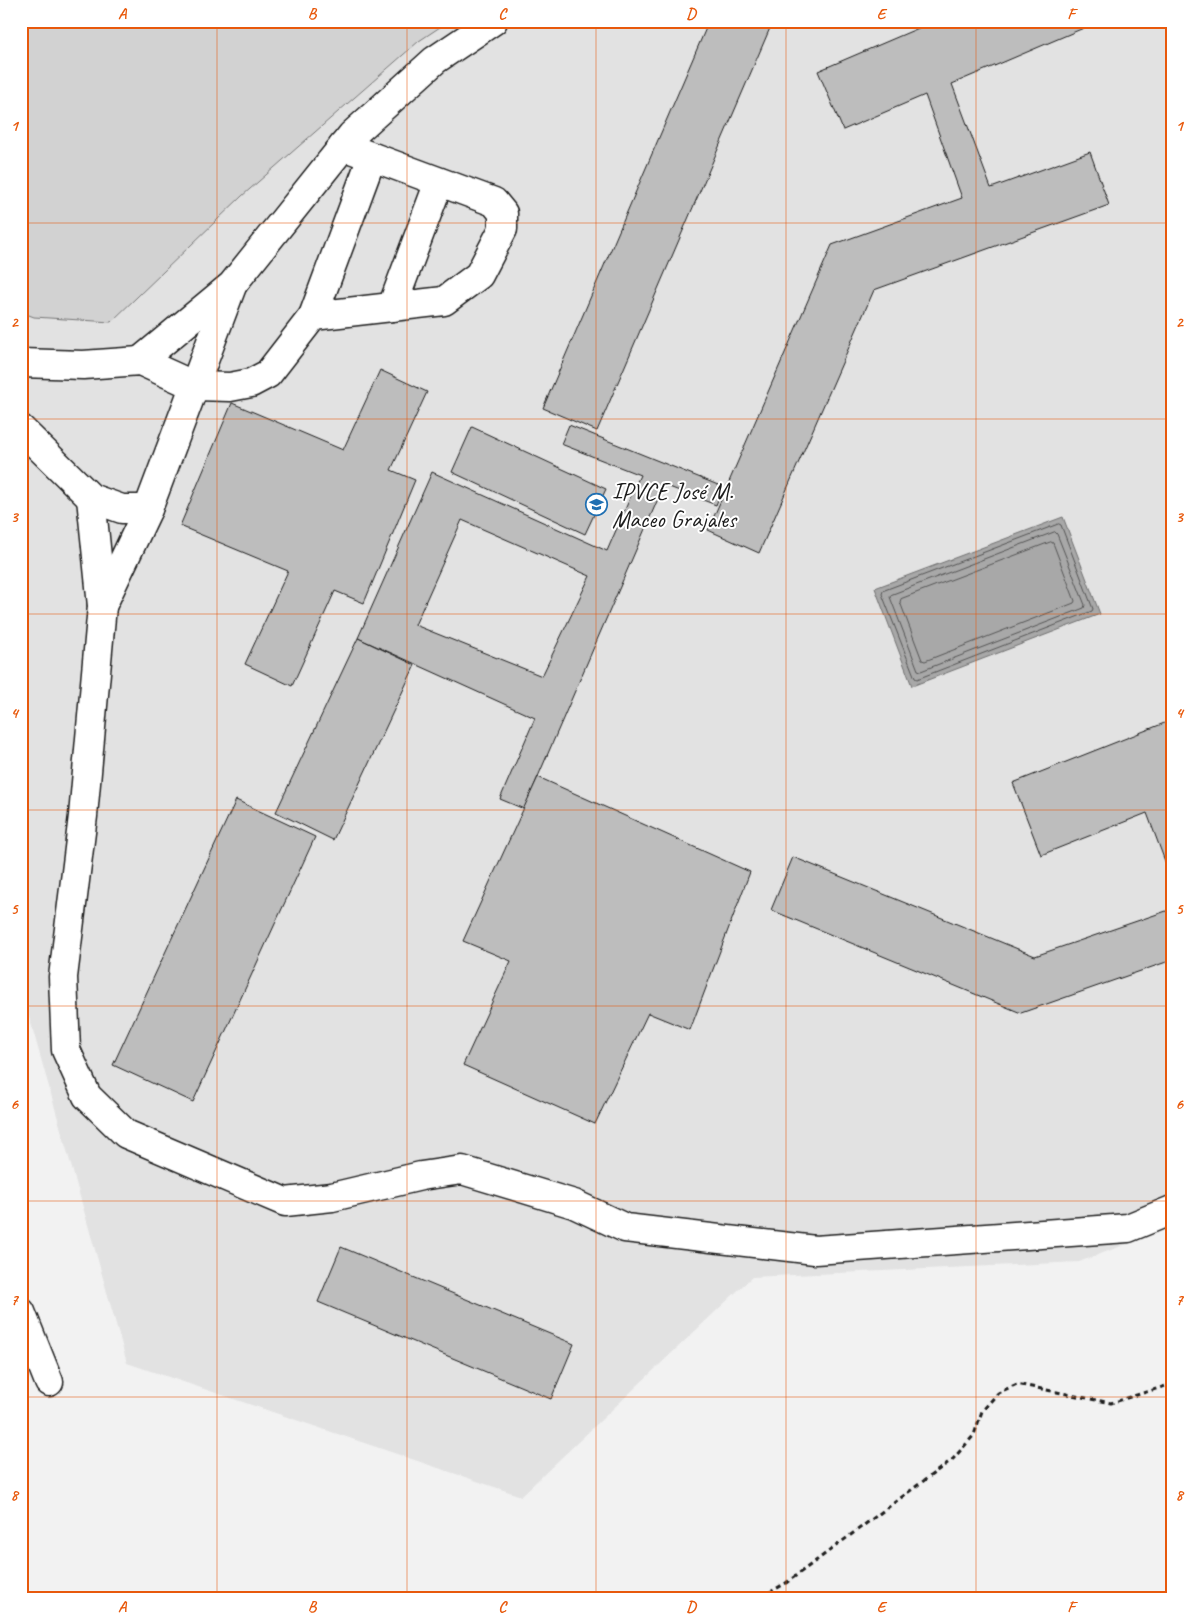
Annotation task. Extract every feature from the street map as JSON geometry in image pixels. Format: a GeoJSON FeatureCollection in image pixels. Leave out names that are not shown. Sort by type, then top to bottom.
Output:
{"type":"FeatureCollection","features":[{"type":"Feature","properties":{"kind":"street"},"geometry":{"type":"LineString","coordinates":[[140,361],[232,285],[352,135],[435,60],[493,21]]}},
{"type":"Feature","properties":{"kind":"street"},"geometry":{"type":"LineString","coordinates":[[313,316],[444,301],[479,275],[503,229],[503,213],[494,202],[343,146]]}},
{"type":"Feature","properties":{"kind":"street"},"geometry":{"type":"LineString","coordinates":[[21,363],[83,365],[140,361],[195,386],[230,388],[251,383],[268,374],[313,316],[372,157]]}},
{"type":"Feature","properties":{"kind":"street"},"geometry":{"type":"LineString","coordinates":[[392,307],[439,182]]}},
{"type":"Feature","properties":{"kind":"street"},"geometry":{"type":"LineString","coordinates":[[102,606],[148,509],[232,285]]}},
{"type":"Feature","properties":{"kind":"street"},"geometry":{"type":"LineString","coordinates":[[21,429],[90,498],[122,509],[148,509]]}},
{"type":"Feature","properties":{"kind":"street"},"geometry":{"type":"LineString","coordinates":[[90,498],[102,606],[83,816],[63,977],[66,1050],[87,1096],[126,1134],[285,1202],[332,1197],[421,1176],[462,1170],[574,1204],[625,1228],[815,1250],[1128,1228],[1172,1210]]}},
{"type":"Feature","properties":{"kind":"street"},"geometry":{"type":"LineString","coordinates":[[21,1312],[49,1382]]}},
{"type":"Feature","properties":{"kind":"path"},"geometry":{"type":"LineString","coordinates":[[764,1599],[765,1595],[786,1583],[953,1459],[974,1435],[982,1411],[998,1393],[1018,1384],[1111,1403],[1172,1384]]}},
{"type":"Feature","properties":{"kind":"shaded area","name":"IPVCE José M. Maceo Grajales"},"geometry":{"type":"Polygon","coordinates":[[[21,21],[1172,21],[1172,1227],[1079,1262],[752,1277],[521,1496],[127,1363],[21,988],[21,21]]]}},
{"type":"Feature","properties":{"kind":"shaded area"},"geometry":{"type":"Polygon","coordinates":[[[21,21],[449,21],[419,41],[242,196],[111,322],[34,317],[21,312],[21,21]]]}},
{"type":"Feature","properties":{"kind":"water"},"geometry":{"type":"Polygon","coordinates":[[[1063,517],[1100,614],[912,686],[875,588],[1063,517]]]}},
{"type":"Feature","properties":{"kind":"building"},"geometry":{"type":"Polygon","coordinates":[[[709,21],[773,21],[597,431],[543,408],[709,21]]]}},
{"type":"Feature","properties":{"kind":"building"},"geometry":{"type":"Polygon","coordinates":[[[935,21],[1100,21],[952,84],[991,188],[1090,152],[1109,205],[874,290],[759,553],[708,530],[832,245],[962,198],[925,95],[843,130],[818,71],[935,21]]]}},
{"type":"Feature","properties":{"kind":"building"},"geometry":{"type":"Polygon","coordinates":[[[380,370],[427,392],[391,470],[415,480],[364,603],[335,591],[292,686],[245,664],[288,571],[180,526],[232,403],[343,450],[380,370]]]}},
{"type":"Feature","properties":{"kind":"building"},"geometry":{"type":"Polygon","coordinates":[[[569,425],[723,487],[716,505],[664,485],[524,809],[500,799],[535,718],[358,638],[432,472],[607,551],[640,475],[561,444],[569,425]],[[462,520],[415,625],[542,676],[590,576],[462,520]]]}},
{"type":"Feature","properties":{"kind":"building"},"geometry":{"type":"Polygon","coordinates":[[[472,427],[606,489],[585,534],[452,472],[472,427]]]}},
{"type":"Feature","properties":{"kind":"building"},"geometry":{"type":"Polygon","coordinates":[[[358,638],[415,665],[333,840],[276,812],[358,638]]]}},
{"type":"Feature","properties":{"kind":"building"},"geometry":{"type":"Polygon","coordinates":[[[1172,720],[1172,804],[1170,804],[1172,809],[1172,880],[1147,813],[1041,855],[1013,783],[1172,720]]]}},
{"type":"Feature","properties":{"kind":"building"},"geometry":{"type":"Polygon","coordinates":[[[538,777],[750,872],[690,1030],[648,1013],[595,1124],[463,1065],[511,961],[463,941],[538,777]]]}},
{"type":"Feature","properties":{"kind":"building"},"geometry":{"type":"Polygon","coordinates":[[[236,800],[315,837],[193,1102],[113,1065],[236,800]]]}},
{"type":"Feature","properties":{"kind":"building"},"geometry":{"type":"Polygon","coordinates":[[[793,857],[1035,956],[1172,909],[1172,960],[1021,1013],[771,910],[793,857]]]}},
{"type":"Feature","properties":{"kind":"building"},"geometry":{"type":"Polygon","coordinates":[[[341,1247],[574,1344],[551,1399],[318,1302],[341,1247]]]}},
{"type":"Feature","properties":{"kind":"place","name":"IPVCE José M. Maceo Grajales"},"geometry":{"type":"Point","coordinates":[596,505]}}]}
